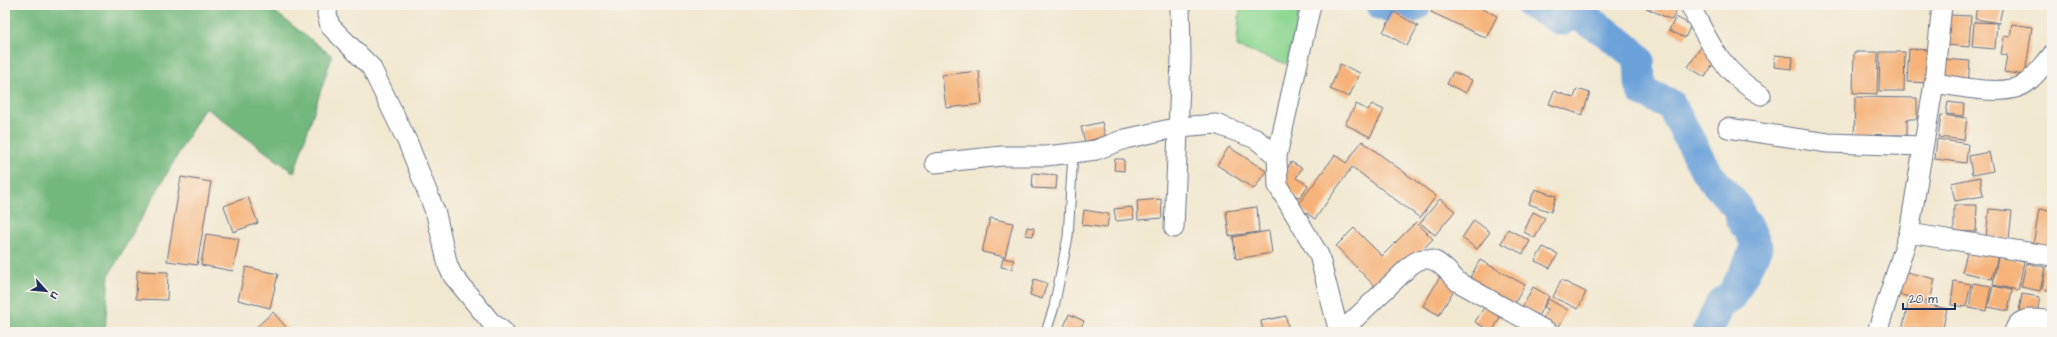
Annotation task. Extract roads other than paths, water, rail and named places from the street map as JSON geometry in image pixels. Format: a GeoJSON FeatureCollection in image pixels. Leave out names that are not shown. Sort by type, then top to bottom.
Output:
{"type":"FeatureCollection","features":[{"type":"Feature","properties":{"kind":"street"},"geometry":{"type":"LineString","coordinates":[[328,5],[330,26],[371,67],[408,143],[436,214],[448,266],[452,276],[490,321],[504,332]]}},
{"type":"Feature","properties":{"kind":"street"},"geometry":{"type":"LineString","coordinates":[[1174,228],[1179,127],[1180,5]]}},
{"type":"Feature","properties":{"kind":"street"},"geometry":{"type":"LineString","coordinates":[[1312,5],[1277,156],[1278,186],[1319,255],[1340,332],[1411,265],[1419,259],[1425,258],[1432,259],[1447,270],[1458,282],[1548,332]]}},
{"type":"Feature","properties":{"kind":"street"},"geometry":{"type":"LineString","coordinates":[[1690,5],[1712,49],[1719,59],[1740,80],[1761,95]]}},
{"type":"Feature","properties":{"kind":"street"},"geometry":{"type":"LineString","coordinates":[[1877,332],[1909,233],[1934,83],[1942,5]]}},
{"type":"Feature","properties":{"kind":"street"},"geometry":{"type":"LineString","coordinates":[[1934,83],[1985,90],[2010,89],[2026,84],[2052,55]]}},
{"type":"Feature","properties":{"kind":"street"},"geometry":{"type":"LineString","coordinates":[[935,163],[1002,156],[1046,156],[1096,150],[1125,139],[1179,127],[1216,124],[1256,139],[1277,156]]}},
{"type":"Feature","properties":{"kind":"street"},"geometry":{"type":"LineString","coordinates":[[1728,128],[1828,142],[1923,146]]}},
{"type":"Feature","properties":{"kind":"street"},"geometry":{"type":"LineString","coordinates":[[1909,233],[2052,256]]}},
{"type":"Feature","properties":{"kind":"street"},"geometry":{"type":"LineString","coordinates":[[2014,332],[2018,323],[2026,318],[2052,321]]}},
{"type":"Feature","properties":{"kind":"lane"},"geometry":{"type":"LineString","coordinates":[[1046,332],[1054,307],[1068,236],[1073,153]]}},
{"type":"Feature","properties":{"kind":"waterway"},"geometry":{"type":"LineString","coordinates":[[1382,5],[1404,10],[1412,8],[1416,5]]}},
{"type":"Feature","properties":{"kind":"waterway"},"geometry":{"type":"LineString","coordinates":[[1532,5],[1562,20],[1572,13],[1616,39],[1639,60],[1640,83],[1642,91],[1671,105],[1707,173],[1738,208],[1743,223],[1748,226],[1757,247],[1732,296],[1721,303],[1707,332]]}}]}
